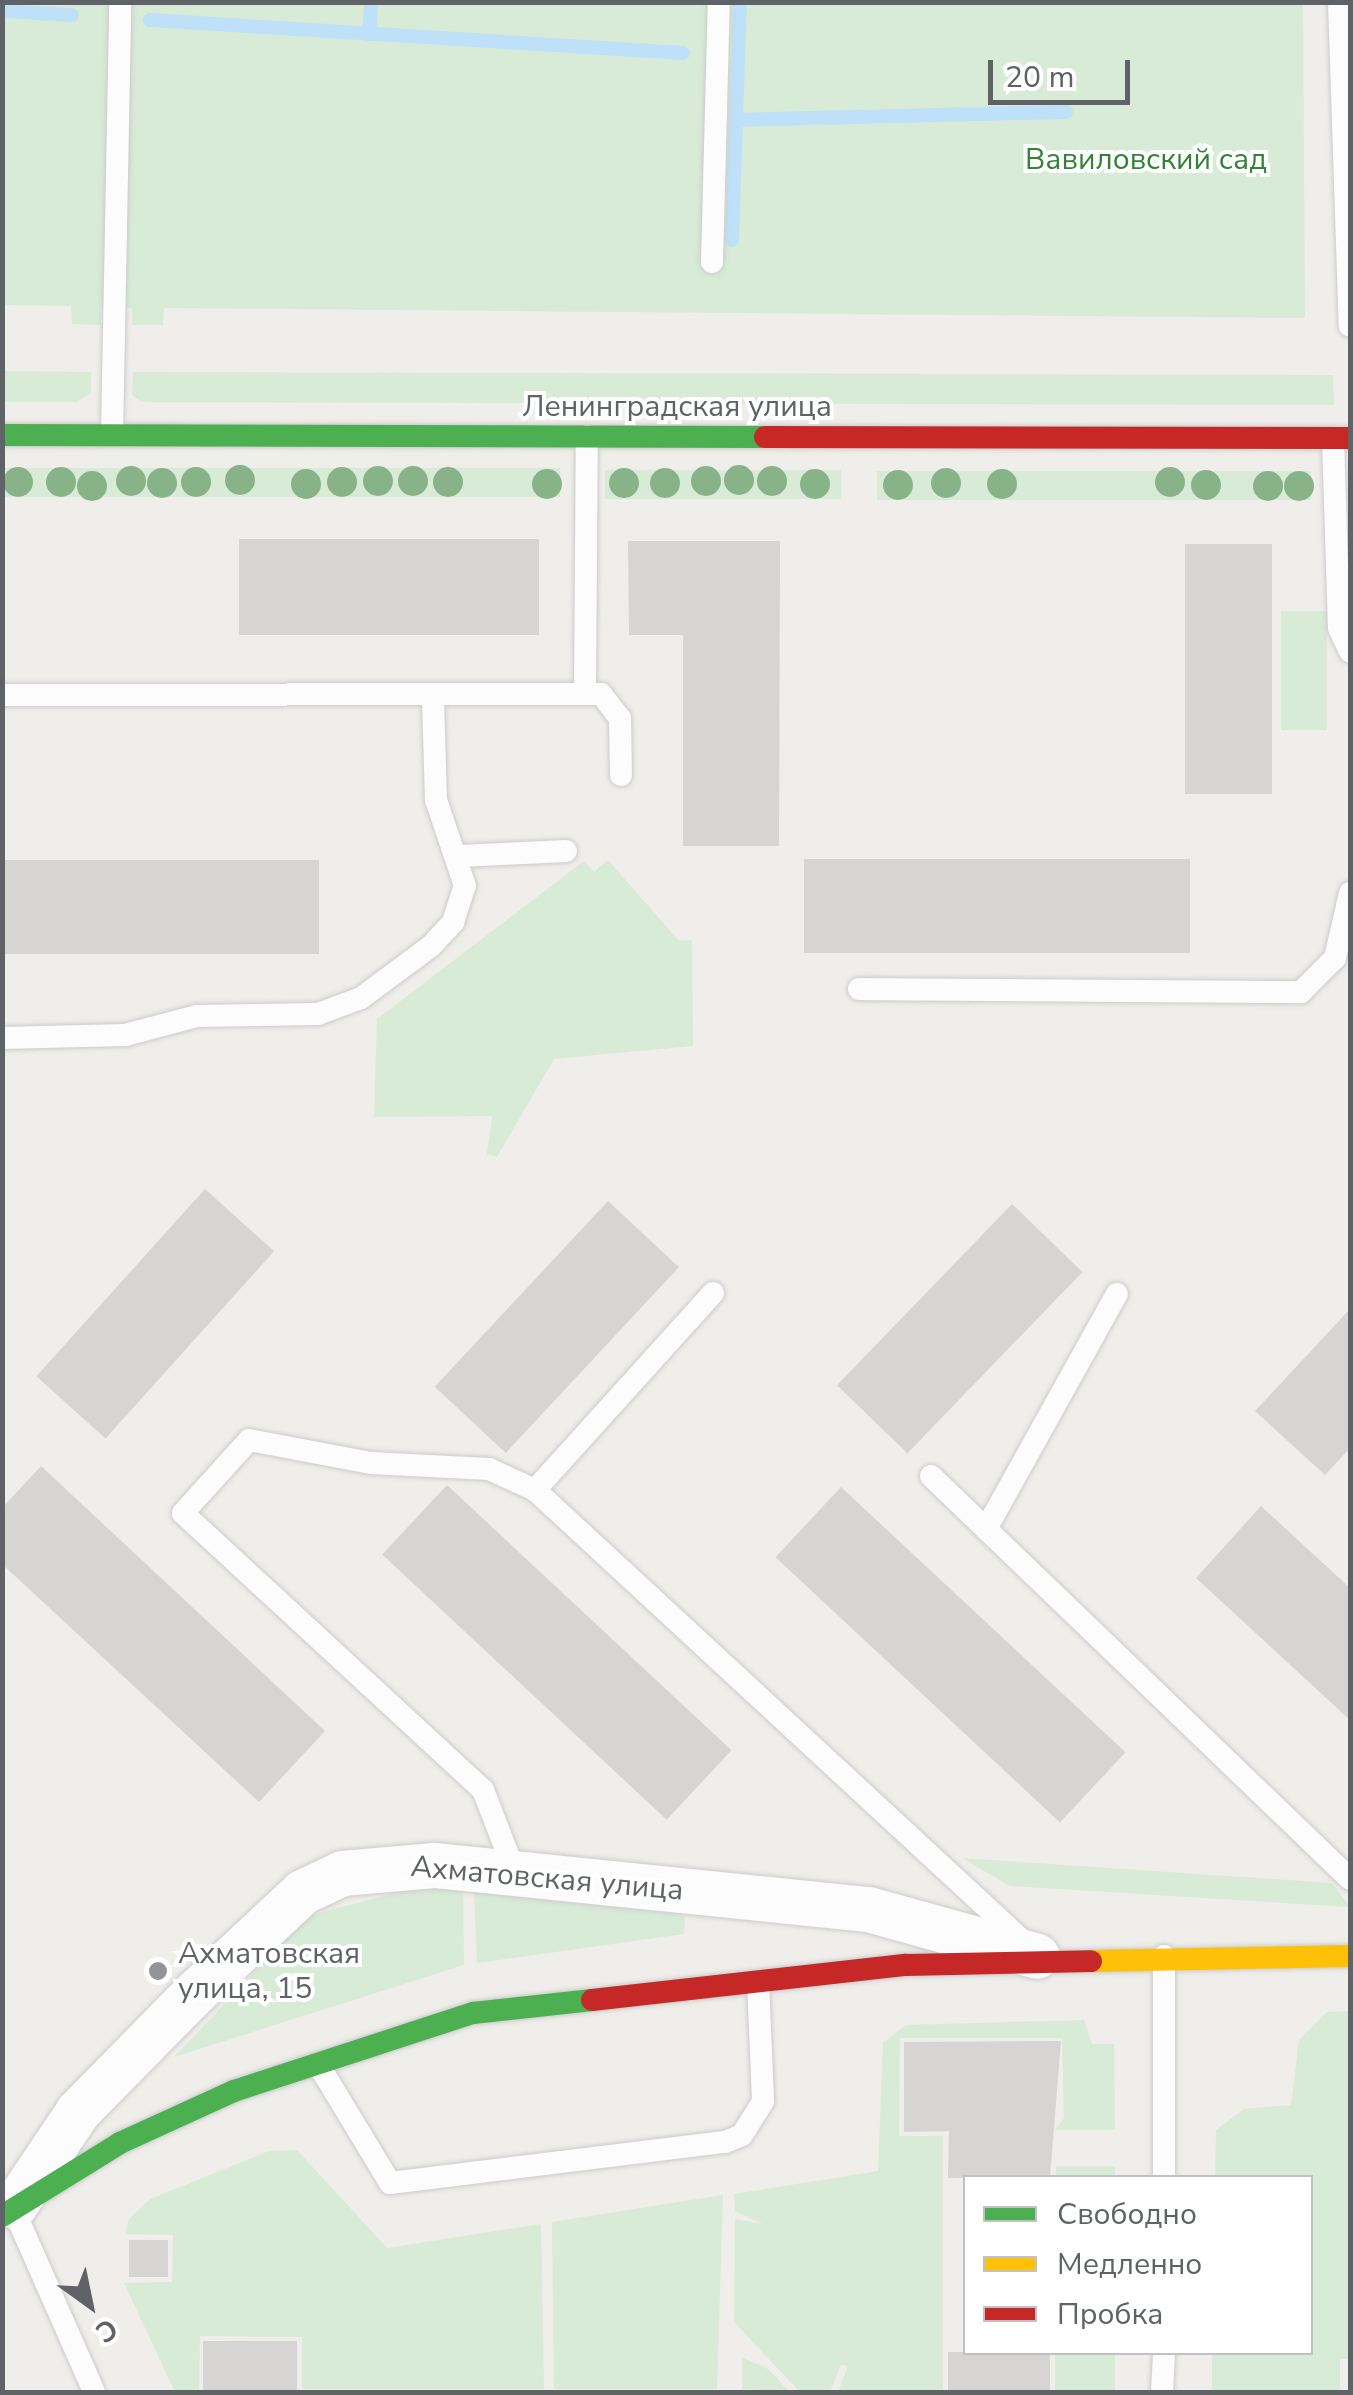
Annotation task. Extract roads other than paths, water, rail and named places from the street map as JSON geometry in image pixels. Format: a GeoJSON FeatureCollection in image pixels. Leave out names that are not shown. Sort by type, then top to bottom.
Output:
{"type":"FeatureCollection","features":[{"type":"Feature","properties":{"kind":"street","name":"Ленинградская улица"},"geometry":{"type":"LineString","coordinates":[[2,435],[1342,438]]}},
{"type":"Feature","properties":{"kind":"street","name":"Ахматовская улица"},"geometry":{"type":"LineString","coordinates":[[6,2207],[78,2111],[302,1892],[390,1866],[868,1909],[1038,1956]]}},
{"type":"Feature","properties":{"kind":"street","name":"Ахматовская улица"},"geometry":{"type":"LineString","coordinates":[[6,2207],[120,2144],[316,2061],[474,2013],[758,1979],[1038,1956],[1350,1956]]}},
{"type":"Feature","properties":{"kind":"lane"},"geometry":{"type":"LineString","coordinates":[[112,435],[120,2]]}},
{"type":"Feature","properties":{"kind":"lane"},"geometry":{"type":"LineString","coordinates":[[712,262],[720,2]]}},
{"type":"Feature","properties":{"kind":"lane"},"geometry":{"type":"LineString","coordinates":[[1338,2],[1346,42],[1350,326]]}},
{"type":"Feature","properties":{"kind":"lane"},"geometry":{"type":"LineString","coordinates":[[585,694],[587,436]]}},
{"type":"Feature","properties":{"kind":"lane"},"geometry":{"type":"LineString","coordinates":[[1342,438],[1339,628],[1350,652]]}},
{"type":"Feature","properties":{"kind":"lane"},"geometry":{"type":"LineString","coordinates":[[2,695],[433,698],[585,694],[614,703],[621,775]]}},
{"type":"Feature","properties":{"kind":"lane"},"geometry":{"type":"LineString","coordinates":[[2,1038],[125,1035],[197,1016],[318,1014],[361,998],[454,922],[464,886],[460,856],[436,800],[433,698]]}},
{"type":"Feature","properties":{"kind":"lane"},"geometry":{"type":"LineString","coordinates":[[460,856],[566,850]]}},
{"type":"Feature","properties":{"kind":"lane"},"geometry":{"type":"LineString","coordinates":[[858,989],[1301,992],[1335,958],[1350,893]]}},
{"type":"Feature","properties":{"kind":"lane"},"geometry":{"type":"LineString","coordinates":[[535,1490],[713,1293]]}},
{"type":"Feature","properties":{"kind":"lane"},"geometry":{"type":"LineString","coordinates":[[986,1529],[1117,1294]]}},
{"type":"Feature","properties":{"kind":"lane"},"geometry":{"type":"LineString","coordinates":[[516,1875],[483,1790],[184,1513],[249,1440],[371,1463],[489,1469],[535,1490],[1038,1956]]}},
{"type":"Feature","properties":{"kind":"lane"},"geometry":{"type":"LineString","coordinates":[[930,1476],[1350,1879]]}},
{"type":"Feature","properties":{"kind":"lane"},"geometry":{"type":"LineString","coordinates":[[1164,1954],[1164,2175]]}},
{"type":"Feature","properties":{"kind":"lane"},"geometry":{"type":"LineString","coordinates":[[316,2061],[390,2182],[724,2142],[742,2135],[763,2101],[758,1979]]}},
{"type":"Feature","properties":{"kind":"lane"},"geometry":{"type":"LineString","coordinates":[[6,2207],[94,2392]]}},
{"type":"Feature","properties":{"kind":"lane"},"geometry":{"type":"LineString","coordinates":[[1162,2392],[1164,2355]]}},
{"type":"Feature","properties":{"kind":"waterway"},"geometry":{"type":"LineString","coordinates":[[369,34],[371,2]]}},
{"type":"Feature","properties":{"kind":"waterway"},"geometry":{"type":"LineString","coordinates":[[732,240],[740,2]]}},
{"type":"Feature","properties":{"kind":"waterway"},"geometry":{"type":"LineString","coordinates":[[2,11],[72,15]]}},
{"type":"Feature","properties":{"kind":"waterway"},"geometry":{"type":"LineString","coordinates":[[150,20],[683,53]]}},
{"type":"Feature","properties":{"kind":"waterway"},"geometry":{"type":"LineString","coordinates":[[736,120],[1066,112]]}},
{"type":"Feature","properties":{"kind":"place","name":"Ахматовская улица, 15"},"geometry":{"type":"Point","coordinates":[158,1971]}},
{"type":"Feature","properties":{"kind":"park label","name":"Вавиловский сад"},"geometry":{"type":"Point","coordinates":[1146,160]}}]}
